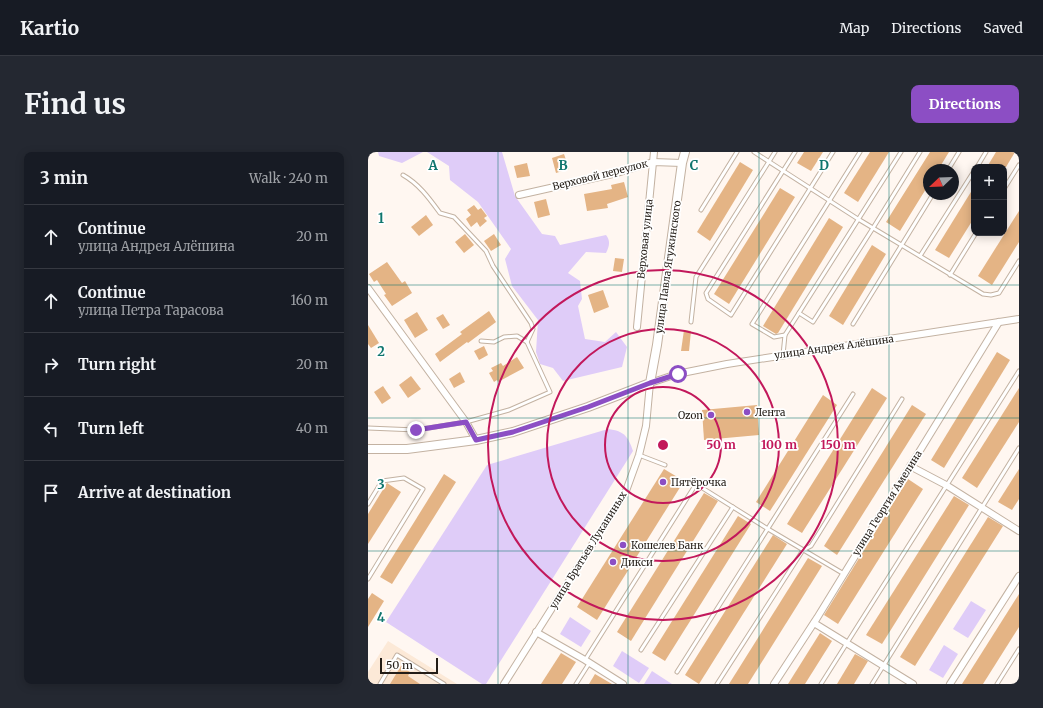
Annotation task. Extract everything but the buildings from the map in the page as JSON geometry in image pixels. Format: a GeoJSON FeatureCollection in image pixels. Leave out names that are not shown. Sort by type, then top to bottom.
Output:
{"type":"FeatureCollection","features":[{"type":"Feature","properties":{"kind":"street","name":"Верховая улица"},"geometry":{"type":"LineString","coordinates":[[637,327],[654,152]]}},
{"type":"Feature","properties":{"kind":"street","name":"улица Павла Ягужинского"},"geometry":{"type":"LineString","coordinates":[[650,383],[657,345],[682,163],[685,152]]}},
{"type":"Feature","properties":{"kind":"street","name":"Верховой переулок"},"geometry":{"type":"LineString","coordinates":[[519,195],[617,173],[653,162],[682,163]]}},
{"type":"Feature","properties":{"kind":"street"},"geometry":{"type":"LineString","coordinates":[[368,288],[466,422],[476,440]]}},
{"type":"Feature","properties":{"kind":"street","name":"улица Андрея Алёшина"},"geometry":{"type":"LineString","coordinates":[[650,383],[678,374],[727,364],[1019,319]]}},
{"type":"Feature","properties":{"kind":"street","name":"улица Георгия Амелина"},"geometry":{"type":"LineString","coordinates":[[774,684],[814,623],[999,322]]}},
{"type":"Feature","properties":{"kind":"street"},"geometry":{"type":"LineString","coordinates":[[368,449],[407,449],[476,440],[513,432],[588,407],[650,383]]}},
{"type":"Feature","properties":{"kind":"street","name":"улица Братьев Луканиных"},"geometry":{"type":"LineString","coordinates":[[504,684],[626,491],[639,456],[646,426],[650,383]]}},
{"type":"Feature","properties":{"kind":"street"},"geometry":{"type":"LineString","coordinates":[[910,466],[946,485],[1019,531]]}},
{"type":"Feature","properties":{"kind":"street"},"geometry":{"type":"LineString","coordinates":[[950,684],[1019,576]]}},
{"type":"Feature","properties":{"kind":"street"},"geometry":{"type":"LineString","coordinates":[[814,623],[913,684]]}},
{"type":"Feature","properties":{"kind":"street"},"geometry":{"type":"LineString","coordinates":[[536,632],[588,661],[622,684]]}},
{"type":"Feature","properties":{"kind":"lane"},"geometry":{"type":"LineString","coordinates":[[702,210],[737,152]]}},
{"type":"Feature","properties":{"kind":"lane"},"geometry":{"type":"LineString","coordinates":[[754,152],[858,219],[983,294],[991,295],[999,293],[1019,261]]}},
{"type":"Feature","properties":{"kind":"lane"},"geometry":{"type":"LineString","coordinates":[[692,322],[696,277],[775,152]]}},
{"type":"Feature","properties":{"kind":"lane"},"geometry":{"type":"LineString","coordinates":[[795,152],[706,293],[708,299],[731,315],[833,152]]}},
{"type":"Feature","properties":{"kind":"lane"},"geometry":{"type":"LineString","coordinates":[[785,335],[774,337],[752,324],[860,152]]}},
{"type":"Feature","properties":{"kind":"lane"},"geometry":{"type":"LineString","coordinates":[[783,355],[785,335],[901,152]]}},
{"type":"Feature","properties":{"kind":"lane"},"geometry":{"type":"LineString","coordinates":[[799,313],[813,322],[920,152]]}},
{"type":"Feature","properties":{"kind":"lane"},"geometry":{"type":"LineString","coordinates":[[952,164],[959,152]]}},
{"type":"Feature","properties":{"kind":"lane"},"geometry":{"type":"LineString","coordinates":[[978,164],[986,152]]}},
{"type":"Feature","properties":{"kind":"lane"},"geometry":{"type":"LineString","coordinates":[[1007,183],[1019,164]]}},
{"type":"Feature","properties":{"kind":"lane"},"geometry":{"type":"LineString","coordinates":[[403,175],[412,180],[428,196],[440,213],[454,217],[486,251],[493,266],[531,323],[533,329],[528,342]]}},
{"type":"Feature","properties":{"kind":"lane"},"geometry":{"type":"LineString","coordinates":[[920,256],[971,176]]}},
{"type":"Feature","properties":{"kind":"lane"},"geometry":{"type":"LineString","coordinates":[[853,324],[929,200]]}},
{"type":"Feature","properties":{"kind":"lane"},"geometry":{"type":"LineString","coordinates":[[950,275],[974,236]]}},
{"type":"Feature","properties":{"kind":"lane"},"geometry":{"type":"LineString","coordinates":[[368,428],[416,430],[466,422],[509,410],[550,392],[528,342],[517,336],[504,337],[494,342],[481,341]]}},
{"type":"Feature","properties":{"kind":"lane"},"geometry":{"type":"LineString","coordinates":[[821,684],[1019,371]]}},
{"type":"Feature","properties":{"kind":"lane"},"geometry":{"type":"LineString","coordinates":[[677,672],[853,394]]}},
{"type":"Feature","properties":{"kind":"lane"},"geometry":{"type":"LineString","coordinates":[[717,684],[804,550],[811,546],[902,400]]}},
{"type":"Feature","properties":{"kind":"lane"},"geometry":{"type":"LineString","coordinates":[[872,684],[1019,448]]}},
{"type":"Feature","properties":{"kind":"lane"},"geometry":{"type":"LineString","coordinates":[[639,456],[665,465]]}},
{"type":"Feature","properties":{"kind":"lane"},"geometry":{"type":"LineString","coordinates":[[368,504],[382,481],[404,478],[423,489],[368,579]]}},
{"type":"Feature","properties":{"kind":"lane"},"geometry":{"type":"LineString","coordinates":[[576,684],[588,661],[696,484],[844,574]]}},
{"type":"Feature","properties":{"kind":"lane"},"geometry":{"type":"LineString","coordinates":[[641,650],[733,507]]}},
{"type":"Feature","properties":{"kind":"lane"},"geometry":{"type":"LineString","coordinates":[[997,684],[1019,649]]}},
{"type":"Feature","properties":{"kind":"lane"},"geometry":{"type":"LineString","coordinates":[[380,684],[397,655],[444,684]]}},
{"type":"Feature","properties":{"kind":"lane"},"geometry":{"type":"LineString","coordinates":[[435,684],[438,680]]}},
{"type":"Feature","properties":{"kind":"shaded area"},"geometry":{"type":"Polygon","coordinates":[[[378,152],[423,152],[402,163],[379,156],[378,152]]]}},
{"type":"Feature","properties":{"kind":"shaded area"},"geometry":{"type":"Polygon","coordinates":[[[427,152],[502,152],[515,196],[542,234],[555,236],[560,245],[606,235],[609,240],[609,244],[606,253],[586,252],[568,273],[580,281],[582,299],[578,306],[585,339],[605,342],[616,332],[627,347],[622,367],[563,381],[553,368],[540,364],[536,352],[538,320],[512,286],[505,259],[511,249],[478,202],[450,180],[449,166],[427,152]]]}},
{"type":"Feature","properties":{"kind":"shaded area"},"geometry":{"type":"Polygon","coordinates":[[[608,429],[622,433],[627,438],[633,451],[486,684],[482,684],[386,622],[487,465],[608,429]]]}},
{"type":"Feature","properties":{"kind":"shaded area"},"geometry":{"type":"Polygon","coordinates":[[[971,601],[986,610],[968,638],[953,629],[971,601]]]}},
{"type":"Feature","properties":{"kind":"shaded area"},"geometry":{"type":"Polygon","coordinates":[[[570,617],[591,631],[581,647],[560,634],[570,617]]]}},
{"type":"Feature","properties":{"kind":"shaded area"},"geometry":{"type":"Polygon","coordinates":[[[388,641],[457,684],[368,684],[368,672],[388,641]]]}},
{"type":"Feature","properties":{"kind":"shaded area"},"geometry":{"type":"Polygon","coordinates":[[[944,645],[958,654],[943,678],[929,670],[944,645]]]}},
{"type":"Feature","properties":{"kind":"shaded area"},"geometry":{"type":"Polygon","coordinates":[[[622,651],[649,668],[639,683],[613,666],[622,651]]]}},
{"type":"Feature","properties":{"kind":"shaded area"},"geometry":{"type":"Polygon","coordinates":[[[652,671],[672,684],[644,684],[652,671]]]}},
{"type":"Feature","properties":{"kind":"place","name":"Лента"},"geometry":{"type":"Point","coordinates":[747,412]}},
{"type":"Feature","properties":{"kind":"place","name":"Ozon"},"geometry":{"type":"Point","coordinates":[711,415]}},
{"type":"Feature","properties":{"kind":"place","name":"Пятёрочка"},"geometry":{"type":"Point","coordinates":[663,482]}},
{"type":"Feature","properties":{"kind":"place","name":"Кошелев Банк"},"geometry":{"type":"Point","coordinates":[623,545]}},
{"type":"Feature","properties":{"kind":"place","name":"Дикси"},"geometry":{"type":"Point","coordinates":[613,562]}},
{"type":"Feature","properties":{"kind":"route"},"geometry":{"type":"LineString","coordinates":[[416,430],[466,422],[476,440],[513,432],[588,407],[678,374]]}}]}
